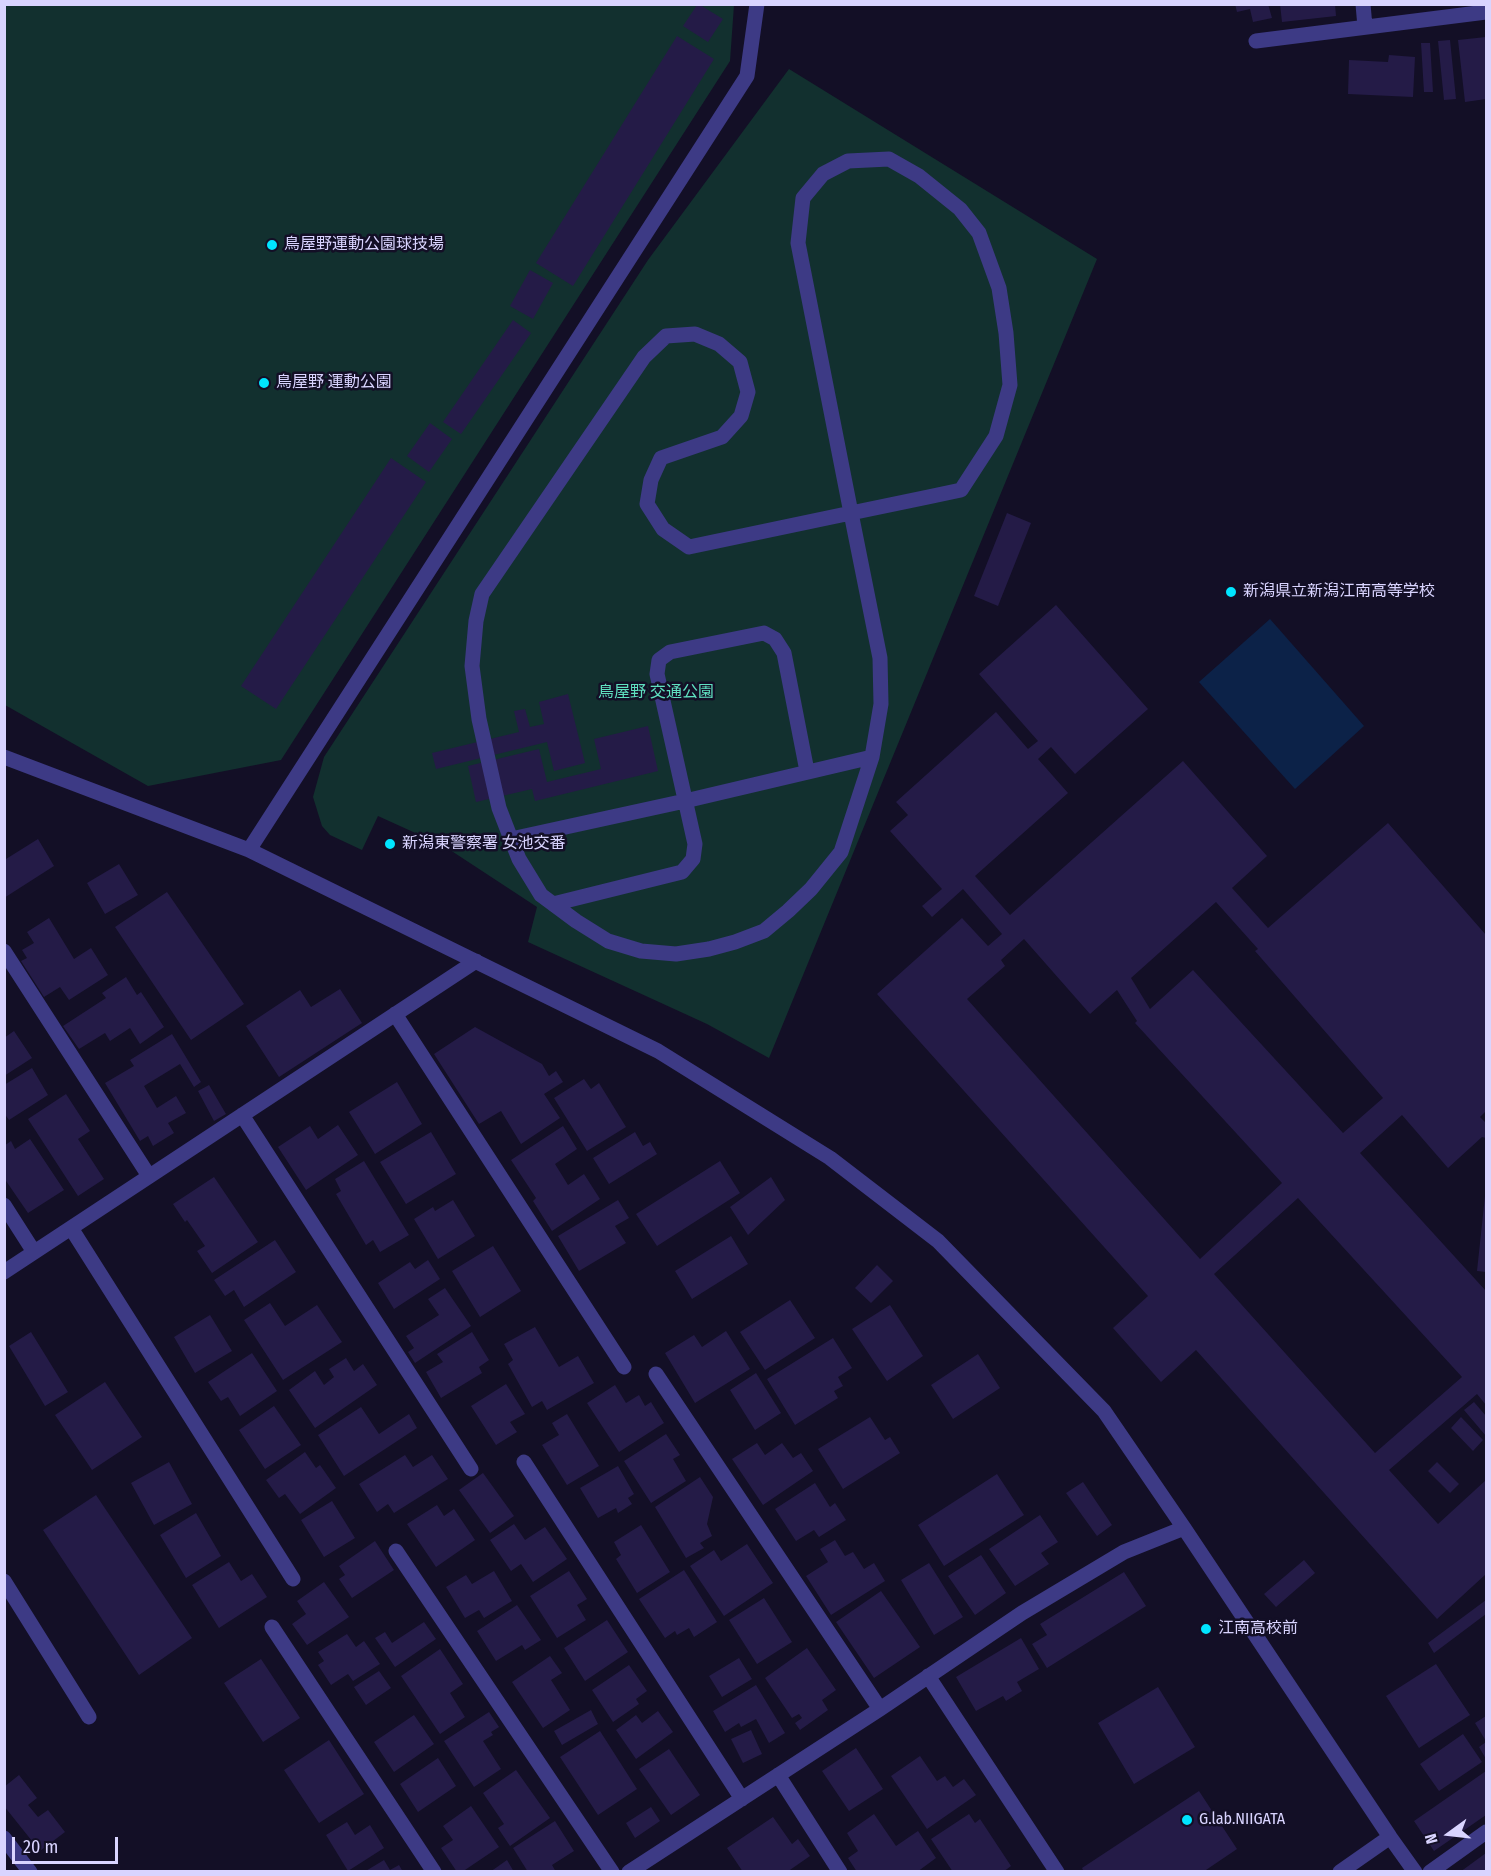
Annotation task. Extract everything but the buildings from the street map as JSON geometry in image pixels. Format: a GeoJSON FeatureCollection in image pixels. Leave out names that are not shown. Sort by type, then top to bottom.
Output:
{"type":"FeatureCollection","features":[{"type":"Feature","properties":{"kind":"street"},"geometry":{"type":"LineString","coordinates":[[249,850],[747,76],[757,4]]}},
{"type":"Feature","properties":{"kind":"street"},"geometry":{"type":"LineString","coordinates":[[1363,4],[1365,27]]}},
{"type":"Feature","properties":{"kind":"street"},"geometry":{"type":"LineString","coordinates":[[1256,41],[1486,12]]}},
{"type":"Feature","properties":{"kind":"street"},"geometry":{"type":"LineString","coordinates":[[851,513],[798,243],[803,198],[823,174],[848,161],[888,159],[919,176],[960,209],[979,233],[999,288],[1006,333],[1010,385],[996,436],[961,490],[851,513],[689,547],[663,529],[647,504],[651,480],[662,458],[722,437],[741,416],[748,392],[740,362],[719,344],[695,334],[666,336],[644,357],[483,594],[476,621],[472,666],[479,719],[499,808],[519,859],[541,895],[608,941],[641,951],[676,954],[709,950],[735,942],[764,930],[789,911],[811,889],[841,852],[872,757],[881,704],[880,658],[851,513]]}},
{"type":"Feature","properties":{"kind":"street"},"geometry":{"type":"LineString","coordinates":[[553,904],[682,872],[693,858],[695,844],[657,674],[659,660],[670,652],[764,633],[775,639],[784,653],[807,771]]}},
{"type":"Feature","properties":{"kind":"street"},"geometry":{"type":"LineString","coordinates":[[4,757],[249,850],[658,1051],[830,1158],[938,1241],[1104,1411],[1415,1872]]}},
{"type":"Feature","properties":{"kind":"street"},"geometry":{"type":"LineString","coordinates":[[511,839],[872,757]]}},
{"type":"Feature","properties":{"kind":"street"},"geometry":{"type":"LineString","coordinates":[[4,951],[149,1176]]}},
{"type":"Feature","properties":{"kind":"street"},"geometry":{"type":"LineString","coordinates":[[4,1272],[476,961]]}},
{"type":"Feature","properties":{"kind":"street"},"geometry":{"type":"LineString","coordinates":[[395,1014],[624,1367]]}},
{"type":"Feature","properties":{"kind":"street"},"geometry":{"type":"LineString","coordinates":[[242,1116],[471,1469]]}},
{"type":"Feature","properties":{"kind":"street"},"geometry":{"type":"LineString","coordinates":[[4,1205],[34,1252]]}},
{"type":"Feature","properties":{"kind":"street"},"geometry":{"type":"LineString","coordinates":[[71,1228],[293,1579]]}},
{"type":"Feature","properties":{"kind":"street"},"geometry":{"type":"LineString","coordinates":[[656,1374],[879,1709]]}},
{"type":"Feature","properties":{"kind":"street"},"geometry":{"type":"LineString","coordinates":[[524,1462],[742,1799]]}},
{"type":"Feature","properties":{"kind":"street"},"geometry":{"type":"LineString","coordinates":[[631,1871],[1022,1613],[1124,1552],[1184,1528]]}},
{"type":"Feature","properties":{"kind":"street"},"geometry":{"type":"LineString","coordinates":[[396,1551],[612,1872]]}},
{"type":"Feature","properties":{"kind":"street"},"geometry":{"type":"LineString","coordinates":[[4,1581],[89,1717]]}},
{"type":"Feature","properties":{"kind":"street"},"geometry":{"type":"LineString","coordinates":[[272,1627],[435,1872]]}},
{"type":"Feature","properties":{"kind":"street"},"geometry":{"type":"LineString","coordinates":[[928,1676],[1057,1872]]}},
{"type":"Feature","properties":{"kind":"street"},"geometry":{"type":"LineString","coordinates":[[778,1775],[840,1872]]}},
{"type":"Feature","properties":{"kind":"street"},"geometry":{"type":"LineString","coordinates":[[1431,1872],[1486,1832]]}},
{"type":"Feature","properties":{"kind":"street"},"geometry":{"type":"LineString","coordinates":[[1340,1872],[1390,1837]]}},
{"type":"Feature","properties":{"kind":"street"},"geometry":{"type":"LineString","coordinates":[[4,1838],[30,1872]]}},
{"type":"Feature","properties":{"kind":"green space","name":"鳥屋野 運動公園"},"geometry":{"type":"Polygon","coordinates":[[[5,5],[734,5],[730,61],[281,760],[148,786],[5,705],[5,5]]]}},
{"type":"Feature","properties":{"kind":"green space","name":"鳥屋野 交通公園"},"geometry":{"type":"Polygon","coordinates":[[[789,69],[1097,259],[769,1058],[707,1024],[528,942],[537,907],[444,846],[378,816],[362,850],[330,835],[322,826],[313,797],[324,757],[648,260],[789,69]]]}},
{"type":"Feature","properties":{"kind":"water"},"geometry":{"type":"Polygon","coordinates":[[[1270,619],[1364,726],[1295,789],[1199,682],[1270,619]]]}},
{"type":"Feature","properties":{"kind":"place","name":"鳥屋野運動公園球技場"},"geometry":{"type":"Point","coordinates":[272,245]}},
{"type":"Feature","properties":{"kind":"place","name":"鳥屋野 運動公園"},"geometry":{"type":"Point","coordinates":[264,383]}},
{"type":"Feature","properties":{"kind":"place","name":"新潟県立新潟江南高等学校"},"geometry":{"type":"Point","coordinates":[1231,592]}},
{"type":"Feature","properties":{"kind":"place","name":"新潟東警察署 女池交番"},"geometry":{"type":"Point","coordinates":[390,844]}},
{"type":"Feature","properties":{"kind":"place","name":"江南高校前"},"geometry":{"type":"Point","coordinates":[1206,1629]}},
{"type":"Feature","properties":{"kind":"place","name":"G.lab.NIIGATA"},"geometry":{"type":"Point","coordinates":[1187,1820]}}]}
